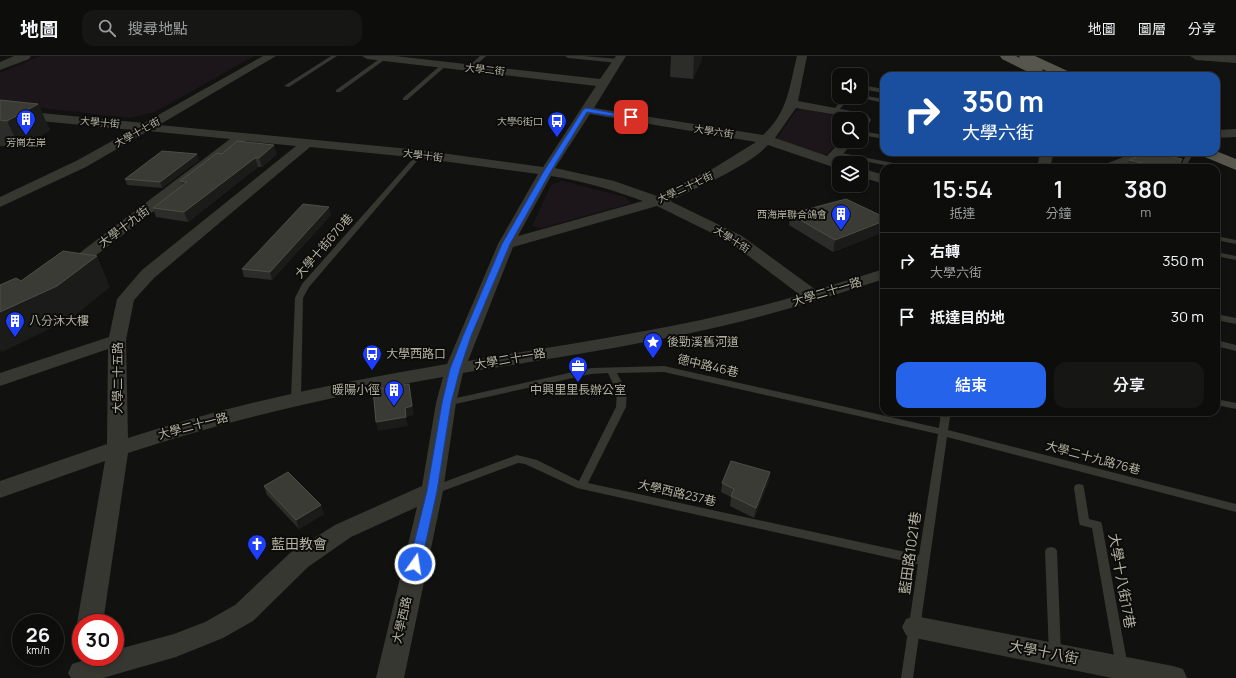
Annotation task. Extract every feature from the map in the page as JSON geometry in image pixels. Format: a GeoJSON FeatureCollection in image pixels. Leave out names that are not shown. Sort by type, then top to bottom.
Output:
{"type":"FeatureCollection","features":[{"type":"Feature","properties":{"kind":"main road"},"geometry":{"type":"LineString","coordinates":[[1006,56],[1039,72]]}},
{"type":"Feature","properties":{"kind":"main road"},"geometry":{"type":"LineString","coordinates":[[1025,56],[1059,72]]}},
{"type":"Feature","properties":{"kind":"main road"},"geometry":{"type":"LineString","coordinates":[[1220,149],[1236,155]]}},
{"type":"Feature","properties":{"kind":"main road"},"geometry":{"type":"LineString","coordinates":[[1215,156],[1236,165]]}},
{"type":"Feature","properties":{"kind":"street"},"geometry":{"type":"LineString","coordinates":[[0,59],[8,56]]}},
{"type":"Feature","properties":{"kind":"street"},"geometry":{"type":"LineString","coordinates":[[0,66],[25,56]]}},
{"type":"Feature","properties":{"kind":"street","name":"大學十七街"},"geometry":{"type":"LineString","coordinates":[[0,203],[81,164],[271,56]]}},
{"type":"Feature","properties":{"kind":"street","name":"大學二街"},"geometry":{"type":"LineString","coordinates":[[367,56],[602,83]]}},
{"type":"Feature","properties":{"kind":"street","name":"大學二十七街"},"geometry":{"type":"LineString","coordinates":[[506,244],[658,200],[719,171],[757,149],[776,130],[791,103],[802,56]]}},
{"type":"Feature","properties":{"kind":"street"},"geometry":{"type":"LineString","coordinates":[[1196,56],[1236,59]]}},
{"type":"Feature","properties":{"kind":"street","name":"大學西路"},"geometry":{"type":"LineString","coordinates":[[390,678],[432,491],[446,403],[455,369],[467,336],[506,244],[547,171],[619,58]]}},
{"type":"Feature","properties":{"kind":"street"},"geometry":{"type":"LineString","coordinates":[[791,103],[840,112]]}},
{"type":"Feature","properties":{"kind":"street","name":"大學六街"},"geometry":{"type":"LineString","coordinates":[[586,110],[767,140],[832,159]]}},
{"type":"Feature","properties":{"kind":"street","name":"大學十街"},"geometry":{"type":"LineString","coordinates":[[0,113],[420,154],[573,175],[609,184],[658,200],[736,239],[814,297]]}},
{"type":"Feature","properties":{"kind":"street"},"geometry":{"type":"LineString","coordinates":[[1220,134],[1236,133]]}},
{"type":"Feature","properties":{"kind":"street","name":"大學十九街"},"geometry":{"type":"LineString","coordinates":[[56,278],[243,136]]}},
{"type":"Feature","properties":{"kind":"street","name":"大學二十五路"},"geometry":{"type":"LineString","coordinates":[[91,614],[118,448],[117,340],[126,299],[148,274],[307,143]]}},
{"type":"Feature","properties":{"kind":"street"},"geometry":{"type":"LineString","coordinates":[[1118,164],[1138,156]]}},
{"type":"Feature","properties":{"kind":"street"},"geometry":{"type":"LineString","coordinates":[[868,174],[880,179]]}},
{"type":"Feature","properties":{"kind":"street","name":"大學二十一路"},"geometry":{"type":"LineString","coordinates":[[0,490],[168,432],[296,398],[717,322],[814,297],[880,275]]}},
{"type":"Feature","properties":{"kind":"street"},"geometry":{"type":"LineString","coordinates":[[0,380],[117,340]]}},
{"type":"Feature","properties":{"kind":"street"},"geometry":{"type":"LineString","coordinates":[[82,669],[176,645],[214,630],[244,613],[299,560],[343,531],[432,491]]}},
{"type":"Feature","properties":{"kind":"street","name":"大學十八街"},"geometry":{"type":"LineString","coordinates":[[915,627],[1173,678]]}},
{"type":"Feature","properties":{"kind":"lane"},"geometry":{"type":"LineString","coordinates":[[288,86],[334,56]]}},
{"type":"Feature","properties":{"kind":"lane"},"geometry":{"type":"LineString","coordinates":[[470,68],[483,56]]}},
{"type":"Feature","properties":{"kind":"lane"},"geometry":{"type":"LineString","coordinates":[[568,56],[619,58]]}},
{"type":"Feature","properties":{"kind":"lane"},"geometry":{"type":"LineString","coordinates":[[338,91],[384,58]]}},
{"type":"Feature","properties":{"kind":"lane"},"geometry":{"type":"LineString","coordinates":[[405,99],[444,65]]}},
{"type":"Feature","properties":{"kind":"lane"},"geometry":{"type":"LineString","coordinates":[[868,88],[880,90]]}},
{"type":"Feature","properties":{"kind":"lane"},"geometry":{"type":"LineString","coordinates":[[868,98],[880,100]]}},
{"type":"Feature","properties":{"kind":"lane"},"geometry":{"type":"LineString","coordinates":[[835,111],[842,104]]}},
{"type":"Feature","properties":{"kind":"lane"},"geometry":{"type":"LineString","coordinates":[[868,134],[880,136]]}},
{"type":"Feature","properties":{"kind":"lane","name":"大學十街670巷"},"geometry":{"type":"LineString","coordinates":[[296,398],[299,298],[305,286],[420,154]]}},
{"type":"Feature","properties":{"kind":"lane"},"geometry":{"type":"LineString","coordinates":[[868,164],[880,165]]}},
{"type":"Feature","properties":{"kind":"lane"},"geometry":{"type":"LineString","coordinates":[[1220,239],[1236,242]]}},
{"type":"Feature","properties":{"kind":"lane"},"geometry":{"type":"LineString","coordinates":[[1220,255],[1236,258]]}},
{"type":"Feature","properties":{"kind":"lane"},"geometry":{"type":"LineString","coordinates":[[1220,318],[1236,321]]}},
{"type":"Feature","properties":{"kind":"lane"},"geometry":{"type":"LineString","coordinates":[[1220,344],[1236,348]]}},
{"type":"Feature","properties":{"kind":"lane","name":"德中路46巷"},"geometry":{"type":"LineString","coordinates":[[446,403],[591,371],[664,369],[943,432]]}},
{"type":"Feature","properties":{"kind":"lane"},"geometry":{"type":"LineString","coordinates":[[582,485],[621,407],[622,392],[611,370]]}},
{"type":"Feature","properties":{"kind":"lane"},"geometry":{"type":"LineString","coordinates":[[1220,403],[1236,406]]}},
{"type":"Feature","properties":{"kind":"lane"},"geometry":{"type":"LineString","coordinates":[[943,432],[945,416]]}},
{"type":"Feature","properties":{"kind":"lane","name":"大學二十九路76巷"},"geometry":{"type":"LineString","coordinates":[[943,432],[1236,508]]}},
{"type":"Feature","properties":{"kind":"lane","name":"藍田路1021巷"},"geometry":{"type":"LineString","coordinates":[[907,678],[943,432]]}},
{"type":"Feature","properties":{"kind":"lane","name":"大學西路237巷"},"geometry":{"type":"LineString","coordinates":[[432,491],[517,459],[528,459],[538,463],[565,480],[582,485],[924,561]]}},
{"type":"Feature","properties":{"kind":"lane","name":"大學十八街17巷"},"geometry":{"type":"LineString","coordinates":[[1078,488],[1084,522],[1097,525],[1122,667]]}},
{"type":"Feature","properties":{"kind":"lane"},"geometry":{"type":"LineString","coordinates":[[1051,551],[1055,654]]}},
{"type":"Feature","properties":{"kind":"shaded area"},"geometry":{"type":"Polygon","coordinates":[[[40,56],[254,56],[155,112],[129,118],[0,103],[0,73],[40,56]]]}},
{"type":"Feature","properties":{"kind":"shaded area"},"geometry":{"type":"Polygon","coordinates":[[[806,109],[832,115],[833,148],[827,154],[820,155],[779,141],[777,138],[796,111],[806,109]]]}},
{"type":"Feature","properties":{"kind":"shaded area"},"geometry":{"type":"Polygon","coordinates":[[[562,181],[625,197],[631,203],[542,228],[532,226],[551,185],[562,181]]]}},
{"type":"Feature","properties":{"kind":"building"},"geometry":{"type":"Polygon","coordinates":[[[0,100],[38,104],[7,121],[0,120],[0,100]]]}},
{"type":"Feature","properties":{"kind":"building"},"geometry":{"type":"Polygon","coordinates":[[[237,141],[274,145],[259,158],[255,158],[184,212],[153,208],[187,182],[180,181],[217,153],[222,154],[237,141]]]}},
{"type":"Feature","properties":{"kind":"building"},"geometry":{"type":"Polygon","coordinates":[[[162,151],[197,154],[160,182],[125,179],[162,151]]]}},
{"type":"Feature","properties":{"kind":"building"},"geometry":{"type":"Polygon","coordinates":[[[1139,156],[1168,156],[1182,159],[1179,164],[1146,164],[1129,160],[1139,156]]]}},
{"type":"Feature","properties":{"kind":"building"},"geometry":{"type":"Polygon","coordinates":[[[846,199],[880,215],[880,223],[835,240],[790,214],[846,199]]]}},
{"type":"Feature","properties":{"kind":"building"},"geometry":{"type":"Polygon","coordinates":[[[303,204],[329,207],[270,272],[242,269],[303,204]]]}},
{"type":"Feature","properties":{"kind":"building"},"geometry":{"type":"Polygon","coordinates":[[[63,251],[97,256],[57,286],[0,312],[0,285],[16,278],[21,281],[63,251]]]}},
{"type":"Feature","properties":{"kind":"building","name":"暖陽小徑"},"geometry":{"type":"Polygon","coordinates":[[[409,384],[412,406],[405,408],[406,417],[376,422],[373,390],[409,384]]]}},
{"type":"Feature","properties":{"kind":"building"},"geometry":{"type":"Polygon","coordinates":[[[731,461],[770,472],[756,508],[731,496],[734,489],[722,483],[731,461]]]}},
{"type":"Feature","properties":{"kind":"building"},"geometry":{"type":"Polygon","coordinates":[[[288,472],[321,505],[296,520],[264,486],[288,472]]]}},
{"type":"Feature","properties":{"kind":"place","name":"芳崗左岸"},"geometry":{"type":"Point","coordinates":[26,136]}},
{"type":"Feature","properties":{"kind":"place","name":"大學6街口"},"geometry":{"type":"Point","coordinates":[557,138]}},
{"type":"Feature","properties":{"kind":"place","name":"西海岸聯合鴿會"},"geometry":{"type":"Point","coordinates":[841,231]}},
{"type":"Feature","properties":{"kind":"place","name":"八分沐大樓"},"geometry":{"type":"Point","coordinates":[15,338]}},
{"type":"Feature","properties":{"kind":"place","name":"後勁溪舊河道"},"geometry":{"type":"Point","coordinates":[653,359]}},
{"type":"Feature","properties":{"kind":"place","name":"大學西路口"},"geometry":{"type":"Point","coordinates":[372,371]}},
{"type":"Feature","properties":{"kind":"place","name":"中興里里長辦公室"},"geometry":{"type":"Point","coordinates":[578,383]}},
{"type":"Feature","properties":{"kind":"place","name":"暖陽小徑"},"geometry":{"type":"Point","coordinates":[394,407]}},
{"type":"Feature","properties":{"kind":"place","name":"藍田教會"},"geometry":{"type":"Point","coordinates":[257,561]}},
{"type":"Feature","properties":{"kind":"route"},"geometry":{"type":"LineString","coordinates":[[415,564],[432,491],[440,451],[446,403],[455,369],[467,336],[506,244],[547,171],[586,110],[631,117]]}}]}
